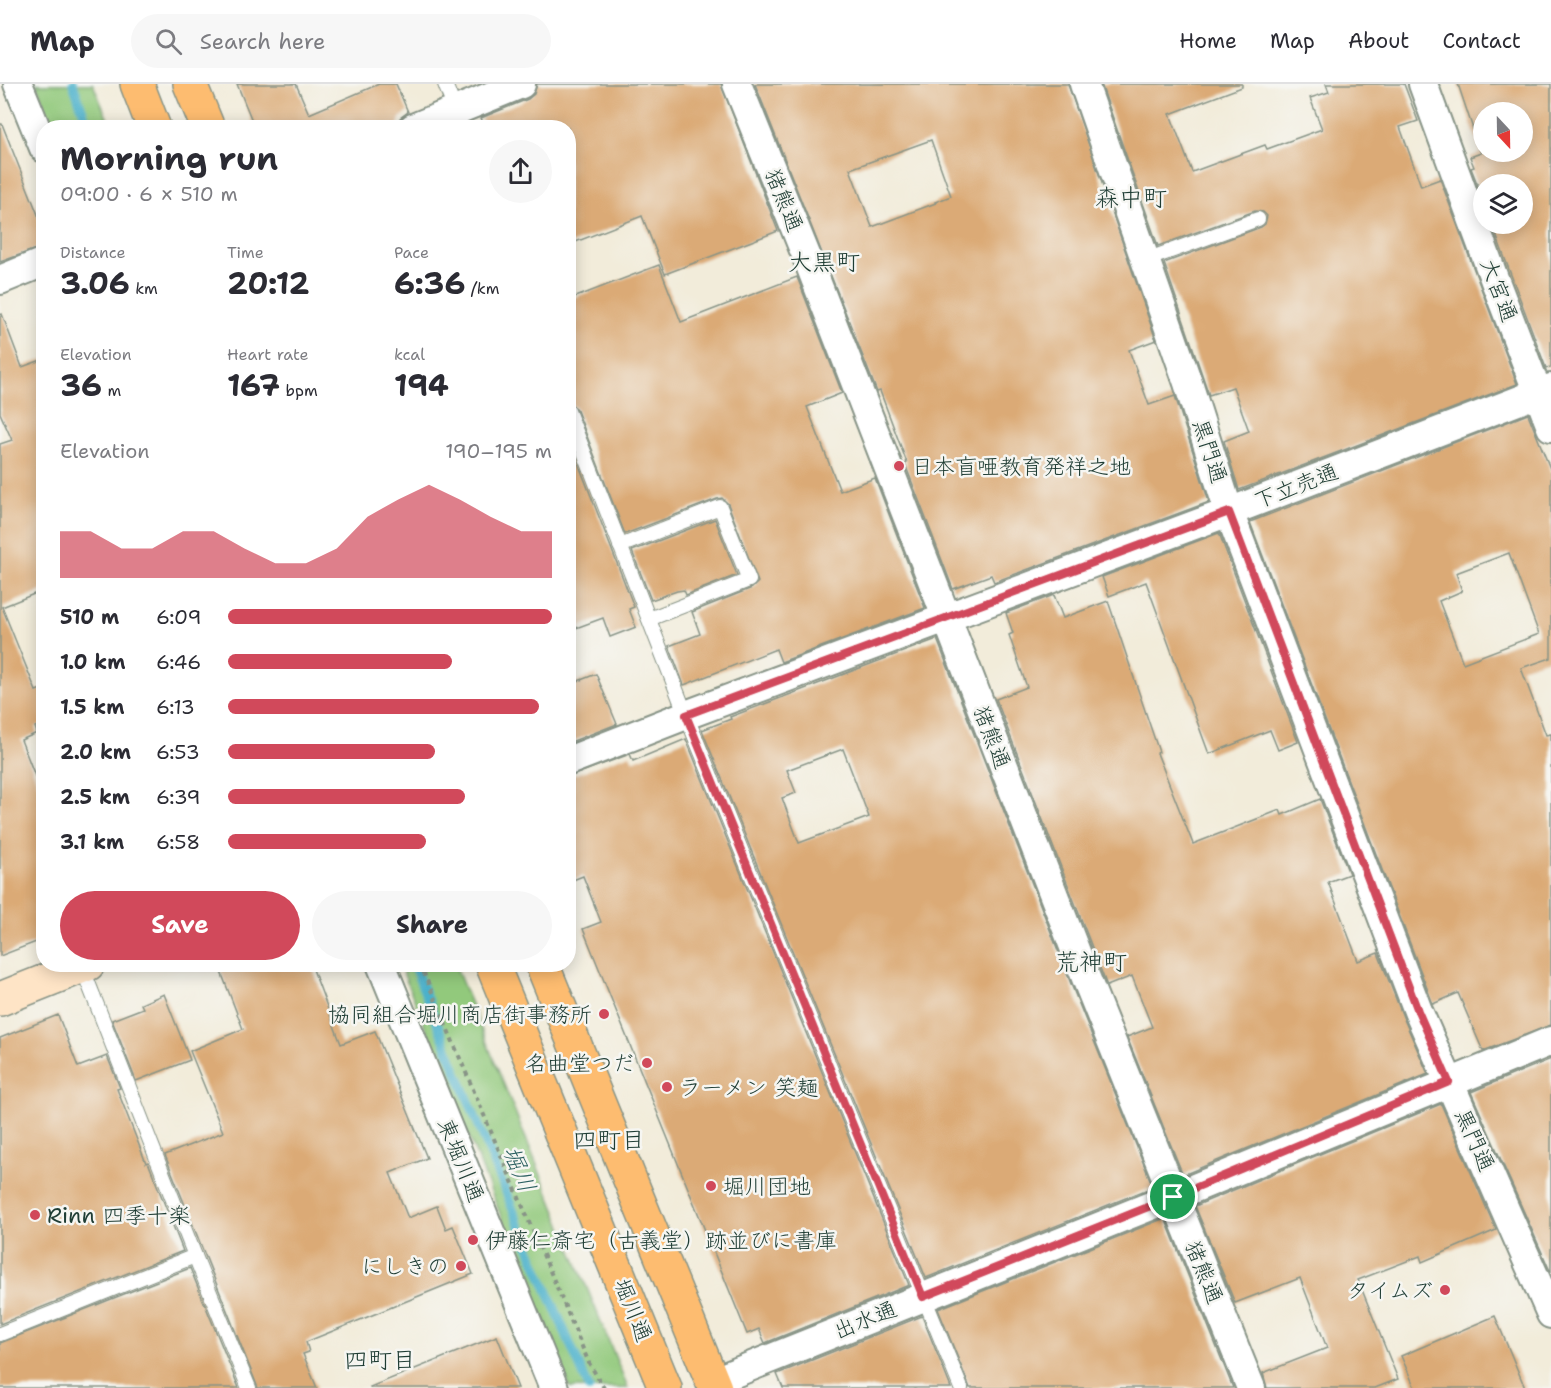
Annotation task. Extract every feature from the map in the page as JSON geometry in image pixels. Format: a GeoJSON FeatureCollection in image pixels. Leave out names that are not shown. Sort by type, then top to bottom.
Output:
{"type":"FeatureCollection","features":[{"type":"Feature","properties":{"kind":"main road"},"geometry":{"type":"LineString","coordinates":[[137,84],[151,120]]}},
{"type":"Feature","properties":{"kind":"main road"},"geometry":{"type":"LineString","coordinates":[[190,84],[205,120]]}},
{"type":"Feature","properties":{"kind":"main road","name":"堀川通"},"geometry":{"type":"LineString","coordinates":[[495,972],[665,1388]]}},
{"type":"Feature","properties":{"kind":"main road","name":"堀川通"},"geometry":{"type":"LineString","coordinates":[[545,972],[713,1385]]}},
{"type":"Feature","properties":{"kind":"street"},"geometry":{"type":"LineString","coordinates":[[18,84],[36,128]]}},
{"type":"Feature","properties":{"kind":"street"},"geometry":{"type":"LineString","coordinates":[[459,119],[521,84]]}},
{"type":"Feature","properties":{"kind":"street","name":"猪熊通"},"geometry":{"type":"LineString","coordinates":[[737,84],[808,260],[945,618],[1173,1197],[1251,1388]]}},
{"type":"Feature","properties":{"kind":"street","name":"黒門通"},"geometry":{"type":"LineString","coordinates":[[1084,84],[1146,260],[1229,512],[1418,1011],[1551,1314]]}},
{"type":"Feature","properties":{"kind":"street","name":"大宮通"},"geometry":{"type":"LineString","coordinates":[[1423,84],[1495,281],[1545,390],[1551,427]]}},
{"type":"Feature","properties":{"kind":"street"},"geometry":{"type":"LineString","coordinates":[[0,280],[36,265]]}},
{"type":"Feature","properties":{"kind":"street","name":"下立売通"},"geometry":{"type":"LineString","coordinates":[[576,758],[1229,512],[1545,390]]}},
{"type":"Feature","properties":{"kind":"street"},"geometry":{"type":"LineString","coordinates":[[0,999],[70,972]]}},
{"type":"Feature","properties":{"kind":"street","name":"東堀川通"},"geometry":{"type":"LineString","coordinates":[[384,972],[554,1388]]}},
{"type":"Feature","properties":{"kind":"street","name":"出水通"},"geometry":{"type":"LineString","coordinates":[[713,1385],[1551,1041]]}},
{"type":"Feature","properties":{"kind":"lane"},"geometry":{"type":"LineString","coordinates":[[445,84],[459,119]]}},
{"type":"Feature","properties":{"kind":"lane"},"geometry":{"type":"LineString","coordinates":[[1146,260],[1257,219]]}},
{"type":"Feature","properties":{"kind":"lane"},"geometry":{"type":"LineString","coordinates":[[576,432],[686,715],[961,1388]]}},
{"type":"Feature","properties":{"kind":"lane"},"geometry":{"type":"LineString","coordinates":[[620,546],[720,507],[749,580],[649,619]]}},
{"type":"Feature","properties":{"kind":"lane"},"geometry":{"type":"LineString","coordinates":[[87,972],[195,1257],[249,1388]]}},
{"type":"Feature","properties":{"kind":"lane"},"geometry":{"type":"LineString","coordinates":[[0,1334],[195,1257]]}},
{"type":"Feature","properties":{"kind":"path"},"geometry":{"type":"LineString","coordinates":[[423,972],[589,1363],[604,1388]]}},
{"type":"Feature","properties":{"kind":"green space"},"geometry":{"type":"Polygon","coordinates":[[[36,84],[93,84],[108,120],[50,120],[36,84]]]}},
{"type":"Feature","properties":{"kind":"green space"},"geometry":{"type":"Polygon","coordinates":[[[403,972],[458,972],[628,1388],[570,1388],[403,972]]]}},
{"type":"Feature","properties":{"kind":"building"},"geometry":{"type":"Polygon","coordinates":[[[237,84],[296,84],[309,114],[379,84],[396,84],[408,112],[399,120],[252,120],[237,84]]]}},
{"type":"Feature","properties":{"kind":"building"},"geometry":{"type":"Polygon","coordinates":[[[537,84],[721,84],[778,231],[665,274],[642,216],[576,242],[576,120],[482,120],[481,118],[528,99],[534,94],[537,84]]]}},
{"type":"Feature","properties":{"kind":"building"},"geometry":{"type":"Polygon","coordinates":[[[755,84],[1068,84],[1156,340],[1129,350],[1149,405],[1175,396],[1209,502],[994,582],[991,575],[953,589],[880,391],[877,392],[755,84]],[[931,140],[850,169],[872,227],[951,196],[931,140]]]}},
{"type":"Feature","properties":{"kind":"building"},"geometry":{"type":"Polygon","coordinates":[[[1101,84],[1242,84],[1242,87],[1170,114],[1192,172],[1265,145],[1267,149],[1322,129],[1310,98],[1329,92],[1326,84],[1404,84],[1418,121],[1400,127],[1421,186],[1440,179],[1517,384],[1239,490],[1224,441],[1249,431],[1233,387],[1209,395],[1164,263],[1261,227],[1265,224],[1267,216],[1263,212],[1255,211],[1158,246],[1101,84]]]}},
{"type":"Feature","properties":{"kind":"building"},"geometry":{"type":"Polygon","coordinates":[[[1458,84],[1551,84],[1551,367],[1546,368],[1496,234],[1533,234],[1533,174],[1473,174],[1471,168],[1474,167],[1470,157],[1473,156],[1473,162],[1533,162],[1533,102],[1473,102],[1473,129],[1458,84]]]}},
{"type":"Feature","properties":{"kind":"building"},"geometry":{"type":"Polygon","coordinates":[[[0,124],[2,124],[36,210],[36,249],[0,262],[0,124]]]}},
{"type":"Feature","properties":{"kind":"building"},"geometry":{"type":"Polygon","coordinates":[[[659,265],[681,322],[797,277],[842,393],[807,407],[840,491],[875,478],[925,608],[781,662],[776,649],[684,685],[669,646],[700,634],[692,612],[752,588],[758,582],[728,504],[722,498],[625,534],[576,408],[576,297],[659,265]]]}},
{"type":"Feature","properties":{"kind":"building"},"geometry":{"type":"Polygon","coordinates":[[[2,314],[22,367],[36,362],[36,593],[2,607],[36,691],[36,733],[21,740],[36,778],[36,942],[0,956],[0,444],[12,440],[0,413],[0,315],[2,314]]]}},
{"type":"Feature","properties":{"kind":"building"},"geometry":{"type":"Polygon","coordinates":[[[1528,414],[1551,471],[1551,658],[1521,668],[1546,735],[1551,734],[1551,1025],[1483,1051],[1458,993],[1433,1004],[1250,522],[1528,414]],[[1509,553],[1456,573],[1462,591],[1439,601],[1463,663],[1539,634],[1509,553]]]}},
{"type":"Feature","properties":{"kind":"building"},"geometry":{"type":"Polygon","coordinates":[[[576,458],[634,607],[629,609],[636,627],[610,637],[603,618],[576,628],[576,458]]]}},
{"type":"Feature","properties":{"kind":"building"},"geometry":{"type":"Polygon","coordinates":[[[715,519],[737,575],[686,595],[684,590],[677,591],[651,600],[632,551],[715,519]]]}},
{"type":"Feature","properties":{"kind":"building"},"geometry":{"type":"Polygon","coordinates":[[[1219,533],[1298,742],[1278,750],[1270,730],[1209,754],[1146,582],[1109,596],[1102,577],[1219,533]]]}},
{"type":"Feature","properties":{"kind":"building"},"geometry":{"type":"Polygon","coordinates":[[[1054,595],[1063,618],[1108,601],[1159,752],[1157,753],[1193,844],[1280,810],[1282,815],[1320,799],[1349,874],[1328,882],[1358,961],[1378,953],[1428,1074],[1183,1175],[1127,1037],[1152,1027],[1132,976],[1107,986],[996,699],[1027,687],[1009,635],[1013,633],[1006,613],[1054,595]]]}},
{"type":"Feature","properties":{"kind":"building"},"geometry":{"type":"Polygon","coordinates":[[[937,639],[1071,984],[1153,1187],[926,1278],[702,730],[731,719],[730,717],[937,639]],[[843,749],[787,770],[796,793],[782,798],[799,843],[869,817],[843,749]]]}},
{"type":"Feature","properties":{"kind":"building"},"geometry":{"type":"Polygon","coordinates":[[[596,674],[617,724],[576,740],[576,682],[596,674]]]}},
{"type":"Feature","properties":{"kind":"building"},"geometry":{"type":"Polygon","coordinates":[[[686,739],[909,1285],[765,1343],[759,1329],[747,1334],[583,929],[601,922],[583,876],[576,879],[576,774],[630,754],[633,761],[686,739]]]}},
{"type":"Feature","properties":{"kind":"building"},"geometry":{"type":"Polygon","coordinates":[[[221,972],[314,972],[341,1044],[375,1031],[427,1158],[390,1173],[408,1218],[437,1206],[446,1229],[453,1226],[473,1274],[306,1342],[309,1352],[303,1354],[317,1388],[258,1388],[165,1155],[223,1132],[190,1051],[243,1029],[221,972]]]}},
{"type":"Feature","properties":{"kind":"building"},"geometry":{"type":"Polygon","coordinates":[[[164,994],[190,1060],[136,1081],[112,1020],[143,1008],[141,1004],[164,994]]]}},
{"type":"Feature","properties":{"kind":"building"},"geometry":{"type":"Polygon","coordinates":[[[58,1015],[78,1067],[107,1056],[120,1088],[117,1089],[183,1251],[0,1324],[0,1038],[58,1015]]]}},
{"type":"Feature","properties":{"kind":"building"},"geometry":{"type":"Polygon","coordinates":[[[1551,1059],[1551,1273],[1471,1092],[1551,1059]]]}},
{"type":"Feature","properties":{"kind":"building"},"geometry":{"type":"Polygon","coordinates":[[[1441,1104],[1496,1230],[1422,1262],[1420,1256],[1358,1280],[1398,1379],[1375,1388],[1267,1388],[1263,1373],[1327,1348],[1300,1278],[1235,1303],[1195,1206],[1441,1104]]]}},
{"type":"Feature","properties":{"kind":"building"},"geometry":{"type":"Polygon","coordinates":[[[1165,1218],[1233,1388],[970,1388],[938,1309],[1165,1218]]]}},
{"type":"Feature","properties":{"kind":"building"},"geometry":{"type":"Polygon","coordinates":[[[190,1268],[239,1388],[0,1388],[0,1343],[190,1268]]]}},
{"type":"Feature","properties":{"kind":"building"},"geometry":{"type":"Polygon","coordinates":[[[922,1316],[951,1388],[783,1388],[777,1374],[922,1316]]]}},
{"type":"Feature","properties":{"kind":"building"},"geometry":{"type":"Polygon","coordinates":[[[1495,1316],[1525,1388],[1415,1388],[1401,1356],[1495,1316]]]}},
{"type":"Feature","properties":{"kind":"building"},"geometry":{"type":"Polygon","coordinates":[[[497,1336],[518,1388],[370,1387],[497,1336]]]}},
{"type":"Feature","properties":{"kind":"waterway","name":"堀川"},"geometry":{"type":"LineString","coordinates":[[73,84],[86,120]]}},
{"type":"Feature","properties":{"kind":"waterway","name":"堀川"},"geometry":{"type":"LineString","coordinates":[[416,972],[518,1222],[589,1388]]}},
{"type":"Feature","properties":{"kind":"place","name":"日本盲唖教育発祥之地"},"geometry":{"type":"Point","coordinates":[899,466]}},
{"type":"Feature","properties":{"kind":"place","name":"協同組合堀川商店街事務所"},"geometry":{"type":"Point","coordinates":[604,1014]}},
{"type":"Feature","properties":{"kind":"place","name":"名曲堂つだ"},"geometry":{"type":"Point","coordinates":[647,1063]}},
{"type":"Feature","properties":{"kind":"place","name":"ラーメン 笑麺"},"geometry":{"type":"Point","coordinates":[667,1087]}},
{"type":"Feature","properties":{"kind":"place","name":"堀川団地"},"geometry":{"type":"Point","coordinates":[711,1186]}},
{"type":"Feature","properties":{"kind":"place","name":"Rinn 四季十楽"},"geometry":{"type":"Point","coordinates":[35,1215]}},
{"type":"Feature","properties":{"kind":"place","name":"伊藤仁斎宅（古義堂）跡並びに書庫"},"geometry":{"type":"Point","coordinates":[473,1240]}},
{"type":"Feature","properties":{"kind":"place","name":"にしきの"},"geometry":{"type":"Point","coordinates":[461,1266]}},
{"type":"Feature","properties":{"kind":"place","name":"タイムズ"},"geometry":{"type":"Point","coordinates":[1445,1290]}},
{"type":"Feature","properties":{"kind":"district","name":"森中町"},"geometry":{"type":"Point","coordinates":[1131,198]}},
{"type":"Feature","properties":{"kind":"district","name":"大黒町"},"geometry":{"type":"Point","coordinates":[824,262]}},
{"type":"Feature","properties":{"kind":"district","name":"荒神町"},"geometry":{"type":"Point","coordinates":[1091,962]}},
{"type":"Feature","properties":{"kind":"district","name":"四町目"},"geometry":{"type":"Point","coordinates":[609,1140]}},
{"type":"Feature","properties":{"kind":"district","name":"四町目"},"geometry":{"type":"Point","coordinates":[380,1360]}},
{"type":"Feature","properties":{"kind":"route"},"geometry":{"type":"LineString","coordinates":[[1229,512],[1418,1011],[1449,1082],[1173,1197],[923,1297],[686,715],[1229,512]]}}]}
